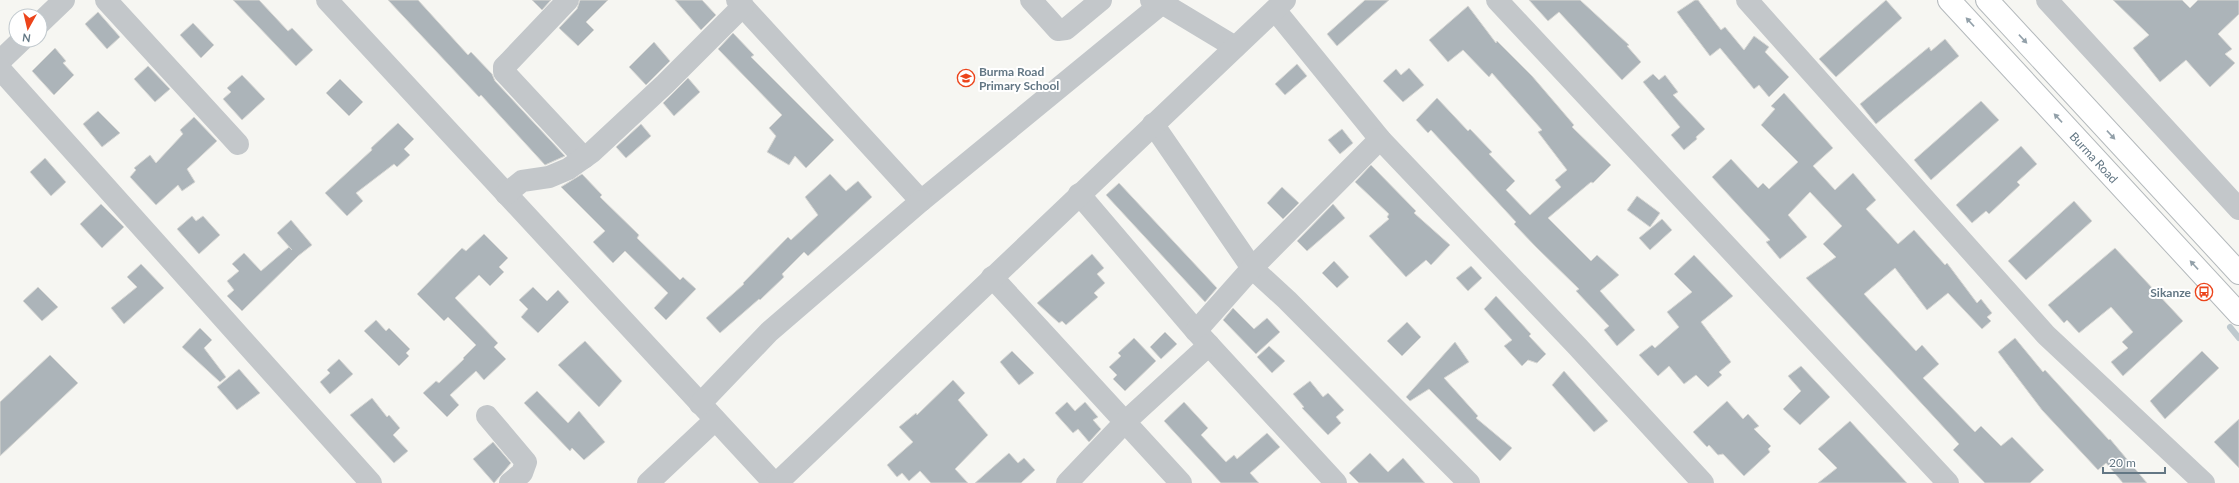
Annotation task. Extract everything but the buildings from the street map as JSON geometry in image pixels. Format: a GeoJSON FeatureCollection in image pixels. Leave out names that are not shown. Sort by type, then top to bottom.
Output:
{"type":"FeatureCollection","features":[{"type":"Feature","properties":{"kind":"main road","name":"Burma Road"},"geometry":{"type":"LineString","coordinates":[[1950,0],[2239,314]]}},
{"type":"Feature","properties":{"kind":"main road"},"geometry":{"type":"LineString","coordinates":[[1987,0],[2239,273]]}},
{"type":"Feature","properties":{"kind":"street"},"geometry":{"type":"LineString","coordinates":[[48,15],[64,0]]}},
{"type":"Feature","properties":{"kind":"street"},"geometry":{"type":"LineString","coordinates":[[106,0],[238,144]]}},
{"type":"Feature","properties":{"kind":"street"},"geometry":{"type":"LineString","coordinates":[[327,0],[347,8],[506,194],[774,483]]}},
{"type":"Feature","properties":{"kind":"street"},"geometry":{"type":"LineString","coordinates":[[568,0],[508,62],[504,70],[505,74],[584,158]]}},
{"type":"Feature","properties":{"kind":"street"},"geometry":{"type":"LineString","coordinates":[[1031,0],[1058,30],[1066,29],[1101,0]]}},
{"type":"Feature","properties":{"kind":"street"},"geometry":{"type":"LineString","coordinates":[[1498,0],[1948,483]]}},
{"type":"Feature","properties":{"kind":"street"},"geometry":{"type":"LineString","coordinates":[[1747,0],[2046,335],[2204,483]]}},
{"type":"Feature","properties":{"kind":"street"},"geometry":{"type":"LineString","coordinates":[[2047,0],[2239,209]]}},
{"type":"Feature","properties":{"kind":"street"},"geometry":{"type":"LineString","coordinates":[[700,404],[769,332],[921,201],[1160,1],[1235,47]]}},
{"type":"Feature","properties":{"kind":"street"},"geometry":{"type":"LineString","coordinates":[[506,194],[522,181],[549,177],[568,169],[584,158],[665,84],[740,3],[921,201]]}},
{"type":"Feature","properties":{"kind":"street"},"geometry":{"type":"LineString","coordinates":[[777,483],[1079,194],[1280,5],[1380,139],[1577,346],[1703,483]]}},
{"type":"Feature","properties":{"kind":"street"},"geometry":{"type":"LineString","coordinates":[[0,61],[14,48]]}},
{"type":"Feature","properties":{"kind":"street"},"geometry":{"type":"LineString","coordinates":[[0,69],[371,483]]}},
{"type":"Feature","properties":{"kind":"street"},"geometry":{"type":"LineString","coordinates":[[1153,124],[1252,268],[1293,305],[1469,483]]}},
{"type":"Feature","properties":{"kind":"street"},"geometry":{"type":"LineString","coordinates":[[1067,483],[1203,338],[1252,268],[1380,139]]}},
{"type":"Feature","properties":{"kind":"street"},"geometry":{"type":"LineString","coordinates":[[1079,194],[1203,338],[1336,483]]}},
{"type":"Feature","properties":{"kind":"street"},"geometry":{"type":"LineString","coordinates":[[992,277],[1126,421],[1181,483]]}},
{"type":"Feature","properties":{"kind":"street"},"geometry":{"type":"LineString","coordinates":[[487,416],[526,462],[522,473],[510,483]]}},
{"type":"Feature","properties":{"kind":"street"},"geometry":{"type":"LineString","coordinates":[[648,483],[715,420]]}},
{"type":"Feature","properties":{"kind":"waterway"},"geometry":{"type":"LineString","coordinates":[[2230,327],[2239,338]]}},
{"type":"Feature","properties":{"kind":"place","name":"Burma Road Primary School"},"geometry":{"type":"Point","coordinates":[966,78]}},
{"type":"Feature","properties":{"kind":"place","name":"Sikanze"},"geometry":{"type":"Point","coordinates":[2204,292]}}]}
